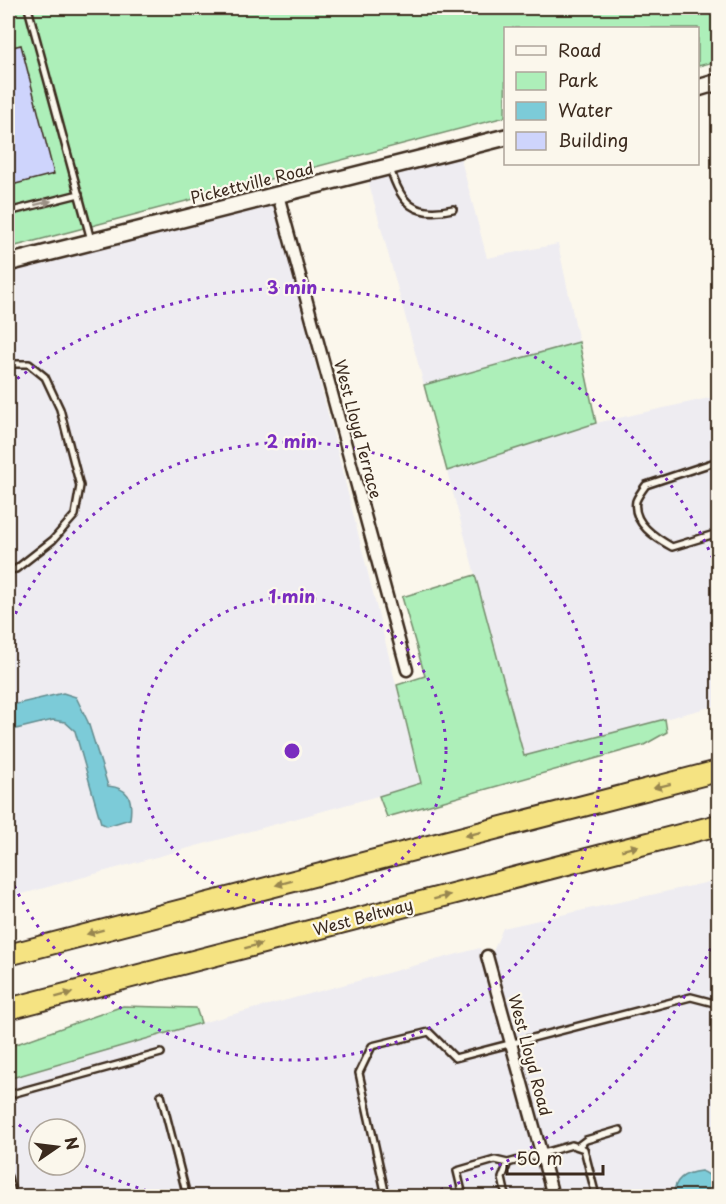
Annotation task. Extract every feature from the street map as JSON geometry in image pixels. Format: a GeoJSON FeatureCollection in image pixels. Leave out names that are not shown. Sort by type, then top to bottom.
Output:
{"type":"FeatureCollection","features":[{"type":"Feature","properties":{"kind":"highway"},"geometry":{"type":"LineString","coordinates":[[8,955],[718,771]]}},
{"type":"Feature","properties":{"kind":"highway","name":"West Beltway"},"geometry":{"type":"LineString","coordinates":[[8,1009],[718,825]]}},
{"type":"Feature","properties":{"kind":"street"},"geometry":{"type":"LineString","coordinates":[[699,88],[718,82]]}},
{"type":"Feature","properties":{"kind":"street","name":"Pickettville Road"},"geometry":{"type":"LineString","coordinates":[[8,263],[504,137]]}},
{"type":"Feature","properties":{"kind":"street","name":"West Lloyd Terrace"},"geometry":{"type":"LineString","coordinates":[[278,195],[408,670]]}},
{"type":"Feature","properties":{"kind":"street","name":"West Lloyd Road"},"geometry":{"type":"LineString","coordinates":[[487,956],[553,1197]]}},
{"type":"Feature","properties":{"kind":"lane"},"geometry":{"type":"LineString","coordinates":[[28,8],[92,242]]}},
{"type":"Feature","properties":{"kind":"lane"},"geometry":{"type":"LineString","coordinates":[[389,166],[396,188],[411,206],[430,213],[453,209]]}},
{"type":"Feature","properties":{"kind":"lane"},"geometry":{"type":"LineString","coordinates":[[8,212],[79,194]]}},
{"type":"Feature","properties":{"kind":"lane"},"geometry":{"type":"LineString","coordinates":[[8,364],[28,364],[45,377],[60,409],[80,486],[75,516],[53,540],[16,569],[8,570]]}},
{"type":"Feature","properties":{"kind":"lane"},"geometry":{"type":"LineString","coordinates":[[718,461],[646,485],[636,501],[638,519],[655,538],[672,547],[718,533]]}},
{"type":"Feature","properties":{"kind":"lane"},"geometry":{"type":"LineString","coordinates":[[386,1197],[359,1073],[372,1046],[429,1032],[455,1058],[691,998],[718,1004]]}},
{"type":"Feature","properties":{"kind":"lane"},"geometry":{"type":"LineString","coordinates":[[8,1095],[161,1053]]}},
{"type":"Feature","properties":{"kind":"lane"},"geometry":{"type":"LineString","coordinates":[[161,1095],[187,1197]]}},
{"type":"Feature","properties":{"kind":"lane"},"geometry":{"type":"LineString","coordinates":[[463,1197],[457,1171],[495,1160],[508,1163],[578,1146],[586,1140],[620,1130]]}},
{"type":"Feature","properties":{"kind":"lane"},"geometry":{"type":"LineString","coordinates":[[578,1146],[584,1149],[596,1197]]}},
{"type":"Feature","properties":{"kind":"lane"},"geometry":{"type":"LineString","coordinates":[[506,1197],[502,1178],[508,1163]]}},
{"type":"Feature","properties":{"kind":"lane"},"geometry":{"type":"LineString","coordinates":[[8,1177],[13,1197]]}},
{"type":"Feature","properties":{"kind":"shaded area"},"geometry":{"type":"Polygon","coordinates":[[[460,156],[487,258],[558,244],[579,342],[424,385],[368,180],[460,156]]]}},
{"type":"Feature","properties":{"kind":"shaded area"},"geometry":{"type":"Polygon","coordinates":[[[275,203],[421,784],[8,898],[8,271],[275,203]]]}},
{"type":"Feature","properties":{"kind":"shaded area"},"geometry":{"type":"Polygon","coordinates":[[[718,396],[718,705],[524,756],[447,471],[596,423],[718,396]]]}},
{"type":"Feature","properties":{"kind":"shaded area"},"geometry":{"type":"Polygon","coordinates":[[[718,880],[718,1196],[561,1196],[492,954],[503,928],[718,880]]]}},
{"type":"Feature","properties":{"kind":"shaded area"},"geometry":{"type":"Polygon","coordinates":[[[480,948],[546,1196],[8,1196],[8,1079],[201,1023],[480,948]]]}},
{"type":"Feature","properties":{"kind":"green space"},"geometry":{"type":"Polygon","coordinates":[[[8,8],[718,8],[718,61],[699,66],[699,27],[504,27],[504,117],[8,248],[8,8]]]}},
{"type":"Feature","properties":{"kind":"green space"},"geometry":{"type":"Polygon","coordinates":[[[579,342],[596,423],[447,471],[424,385],[579,342]]]}},
{"type":"Feature","properties":{"kind":"green space"},"geometry":{"type":"Polygon","coordinates":[[[475,575],[524,756],[665,719],[667,732],[644,745],[387,817],[379,796],[421,783],[397,685],[425,676],[402,597],[475,575]]]}},
{"type":"Feature","properties":{"kind":"green space"},"geometry":{"type":"Polygon","coordinates":[[[123,1006],[196,1008],[201,1023],[8,1079],[8,1047],[123,1006]]]}},
{"type":"Feature","properties":{"kind":"water"},"geometry":{"type":"Polygon","coordinates":[[[63,693],[76,697],[88,722],[108,786],[121,789],[128,795],[131,805],[130,819],[107,826],[101,823],[75,731],[65,722],[53,720],[8,731],[8,706],[63,693]]]}},
{"type":"Feature","properties":{"kind":"water"},"geometry":{"type":"Polygon","coordinates":[[[701,1171],[713,1180],[718,1196],[673,1196],[681,1178],[689,1173],[701,1171]]]}},
{"type":"Feature","properties":{"kind":"building"},"geometry":{"type":"Polygon","coordinates":[[[21,45],[54,174],[8,186],[8,48],[21,45]]]}}]}
